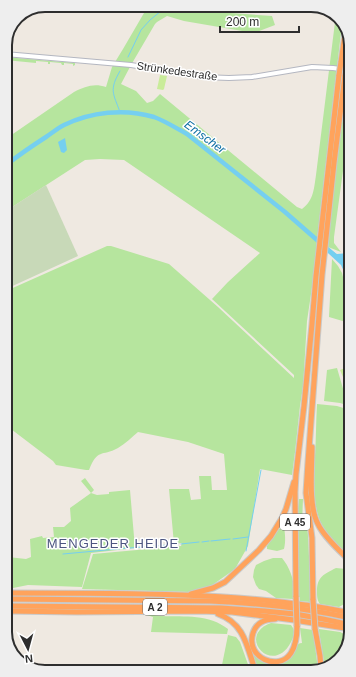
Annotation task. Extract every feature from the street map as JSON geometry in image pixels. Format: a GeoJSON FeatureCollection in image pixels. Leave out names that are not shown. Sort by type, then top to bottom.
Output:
{"type":"FeatureCollection","features":[{"type":"Feature","properties":{"kind":"highway","name":"A 45"},"geometry":{"type":"LineString","coordinates":[[320,663],[315,629],[313,600],[312,538],[306,493],[310,418],[327,232],[328,190],[344,68]]}},
{"type":"Feature","properties":{"kind":"highway","name":"A 45"},"geometry":{"type":"LineString","coordinates":[[294,620],[271,619],[259,624],[254,630],[252,637],[253,646],[261,658],[272,662],[286,658],[292,652],[295,644],[297,626],[296,474],[321,227],[327,202]]}},
{"type":"Feature","properties":{"kind":"highway"},"geometry":{"type":"LineString","coordinates":[[310,418],[312,502],[314,515],[318,525],[324,533],[344,554]]}},
{"type":"Feature","properties":{"kind":"highway"},"geometry":{"type":"LineString","coordinates":[[164,595],[185,594],[206,590],[219,586],[234,574],[271,536],[286,509],[296,474]]}},
{"type":"Feature","properties":{"kind":"highway"},"geometry":{"type":"LineString","coordinates":[[12,593],[164,595],[258,599],[344,612]]}},
{"type":"Feature","properties":{"kind":"highway","name":"A 2"},"geometry":{"type":"LineString","coordinates":[[12,599],[238,602],[294,608],[344,617]]}},
{"type":"Feature","properties":{"kind":"highway","name":"A 2"},"geometry":{"type":"LineString","coordinates":[[12,606],[221,608],[294,614],[344,624]]}},
{"type":"Feature","properties":{"kind":"highway"},"geometry":{"type":"LineString","coordinates":[[12,611],[213,612],[246,614],[344,628]]}},
{"type":"Feature","properties":{"kind":"highway"},"geometry":{"type":"LineString","coordinates":[[213,612],[233,622],[245,639],[253,665]]}},
{"type":"Feature","properties":{"kind":"main road","name":"Strünkedestraße"},"geometry":{"type":"LineString","coordinates":[[12,55],[126,64],[216,78],[246,77],[312,67],[344,69]]}},
{"type":"Feature","properties":{"kind":"green space"},"geometry":{"type":"Polygon","coordinates":[[[226,12],[272,16],[275,25],[254,33],[184,21],[167,16],[155,24],[121,84],[136,91],[147,103],[153,101],[160,94],[297,207],[302,209],[309,202],[314,189],[335,23],[341,32],[317,240],[312,236],[317,241],[307,321],[303,387],[292,475],[260,469],[248,546],[235,569],[211,586],[189,592],[82,589],[93,554],[181,546],[182,543],[174,544],[169,489],[189,489],[191,500],[201,499],[199,476],[211,476],[212,490],[227,490],[224,454],[188,442],[138,432],[118,448],[100,454],[92,463],[89,470],[86,470],[56,465],[53,461],[12,430],[12,288],[107,246],[169,264],[218,307],[294,378],[294,375],[212,299],[228,282],[260,253],[124,160],[85,160],[12,207],[12,135],[74,92],[86,87],[106,87],[112,67],[144,13],[226,12]]]}},
{"type":"Feature","properties":{"kind":"green space"},"geometry":{"type":"Polygon","coordinates":[[[12,58],[75,63],[75,65],[73,66],[73,64],[64,63],[64,65],[62,65],[61,63],[50,62],[50,64],[48,64],[48,62],[36,61],[36,63],[12,61],[12,58]]]}},
{"type":"Feature","properties":{"kind":"green space"},"geometry":{"type":"Polygon","coordinates":[[[160,75],[167,76],[163,90],[157,89],[160,75]]]}},
{"type":"Feature","properties":{"kind":"green space"},"geometry":{"type":"Polygon","coordinates":[[[344,108],[344,163],[334,237],[334,243],[341,252],[328,247],[333,192],[344,108]]]}},
{"type":"Feature","properties":{"kind":"green space"},"geometry":{"type":"Polygon","coordinates":[[[46,185],[78,256],[12,286],[12,207],[46,185]]]}},
{"type":"Feature","properties":{"kind":"green space"},"geometry":{"type":"Polygon","coordinates":[[[332,259],[338,266],[344,278],[344,321],[329,317],[332,259]]]}},
{"type":"Feature","properties":{"kind":"green space"},"geometry":{"type":"Polygon","coordinates":[[[337,368],[344,392],[344,404],[324,401],[327,370],[337,368]]]}},
{"type":"Feature","properties":{"kind":"green space"},"geometry":{"type":"Polygon","coordinates":[[[344,368],[344,377],[343,377],[340,370],[344,368]]]}},
{"type":"Feature","properties":{"kind":"green space"},"geometry":{"type":"Polygon","coordinates":[[[317,404],[344,408],[344,550],[334,541],[321,523],[316,507],[314,481],[317,404]]]}},
{"type":"Feature","properties":{"kind":"green space"},"geometry":{"type":"Polygon","coordinates":[[[85,478],[94,490],[91,493],[81,481],[85,478]]]}},
{"type":"Feature","properties":{"kind":"green space"},"geometry":{"type":"Polygon","coordinates":[[[130,490],[135,548],[91,553],[82,587],[28,585],[12,588],[12,557],[26,559],[31,557],[30,539],[42,536],[43,538],[54,537],[53,527],[64,527],[71,521],[70,508],[91,493],[97,495],[130,490]]]}},
{"type":"Feature","properties":{"kind":"green space"},"geometry":{"type":"Polygon","coordinates":[[[299,499],[303,499],[302,523],[307,525],[310,602],[300,601],[299,597],[297,536],[299,499]]]}},
{"type":"Feature","properties":{"kind":"green space"},"geometry":{"type":"Polygon","coordinates":[[[284,526],[284,549],[277,551],[267,549],[267,546],[279,529],[284,526]]]}},
{"type":"Feature","properties":{"kind":"green space"},"geometry":{"type":"Polygon","coordinates":[[[273,558],[282,558],[288,567],[294,588],[293,599],[276,598],[266,591],[259,589],[256,585],[253,577],[256,565],[273,558]]]}},
{"type":"Feature","properties":{"kind":"green space"},"geometry":{"type":"Polygon","coordinates":[[[336,568],[344,569],[344,604],[339,607],[320,604],[318,601],[318,582],[325,574],[336,568]]]}},
{"type":"Feature","properties":{"kind":"green space"},"geometry":{"type":"Polygon","coordinates":[[[144,614],[196,617],[205,619],[221,624],[228,629],[227,634],[151,632],[153,617],[144,614]]]}},
{"type":"Feature","properties":{"kind":"green space"},"geometry":{"type":"Polygon","coordinates":[[[271,623],[291,625],[294,631],[294,636],[291,642],[283,652],[275,656],[267,655],[261,650],[257,644],[256,636],[261,629],[271,623]]]}},
{"type":"Feature","properties":{"kind":"green space"},"geometry":{"type":"Polygon","coordinates":[[[300,628],[313,630],[317,664],[256,665],[252,652],[256,657],[264,662],[276,662],[289,657],[293,654],[297,645],[302,643],[300,628]]]}},
{"type":"Feature","properties":{"kind":"green space"},"geometry":{"type":"Polygon","coordinates":[[[319,629],[344,634],[338,650],[331,658],[324,662],[319,629]]]}},
{"type":"Feature","properties":{"kind":"green space"},"geometry":{"type":"Polygon","coordinates":[[[228,635],[236,637],[240,642],[248,665],[222,665],[228,635]]]}},
{"type":"Feature","properties":{"kind":"water"},"geometry":{"type":"Polygon","coordinates":[[[65,138],[67,150],[64,153],[61,152],[58,142],[65,138]]]}},
{"type":"Feature","properties":{"kind":"water"},"geometry":{"type":"Polygon","coordinates":[[[328,248],[337,254],[344,253],[344,272],[341,265],[328,253],[328,248]]]}},
{"type":"Feature","properties":{"kind":"waterway"},"geometry":{"type":"LineString","coordinates":[[128,57],[141,30],[160,12]]}},
{"type":"Feature","properties":{"kind":"waterway"},"geometry":{"type":"LineString","coordinates":[[120,71],[113,87],[113,92],[120,112]]}},
{"type":"Feature","properties":{"kind":"waterway","name":"Emscher"},"geometry":{"type":"LineString","coordinates":[[12,161],[62,126],[85,117],[96,114],[119,112],[143,114],[154,117],[187,134],[285,212],[333,254]]}},
{"type":"Feature","properties":{"kind":"waterway"},"geometry":{"type":"LineString","coordinates":[[246,551],[261,470]]}},
{"type":"Feature","properties":{"kind":"waterway"},"geometry":{"type":"LineString","coordinates":[[233,539],[248,537]]}},
{"type":"Feature","properties":{"kind":"waterway"},"geometry":{"type":"LineString","coordinates":[[211,541],[230,539]]}},
{"type":"Feature","properties":{"kind":"waterway"},"geometry":{"type":"LineString","coordinates":[[202,542],[209,541]]}},
{"type":"Feature","properties":{"kind":"waterway"},"geometry":{"type":"LineString","coordinates":[[181,544],[199,542]]}},
{"type":"Feature","properties":{"kind":"waterway"},"geometry":{"type":"LineString","coordinates":[[173,544],[178,544]]}},
{"type":"Feature","properties":{"kind":"waterway"},"geometry":{"type":"LineString","coordinates":[[130,548],[168,545]]}},
{"type":"Feature","properties":{"kind":"waterway"},"geometry":{"type":"LineString","coordinates":[[63,554],[128,548]]}},
{"type":"Feature","properties":{"kind":"district","name":"MENGEDER HEIDE"},"geometry":{"type":"Point","coordinates":[113,543]}}]}
